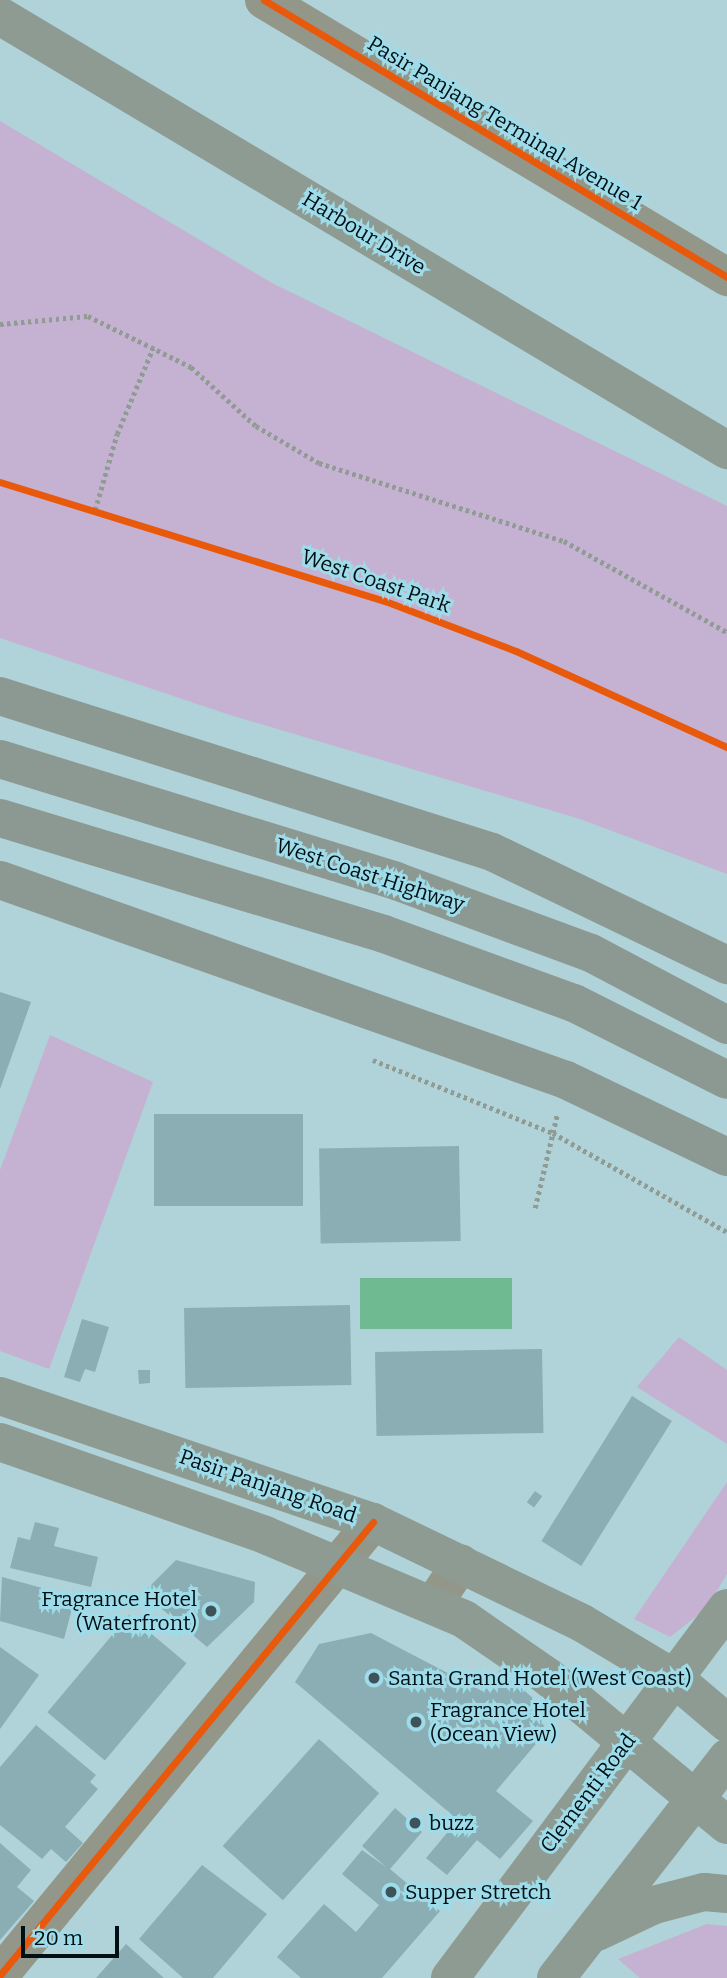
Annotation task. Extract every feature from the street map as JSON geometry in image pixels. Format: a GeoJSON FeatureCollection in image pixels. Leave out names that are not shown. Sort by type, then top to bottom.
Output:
{"type":"FeatureCollection","features":[{"type":"Feature","properties":{"kind":"highway"},"geometry":{"type":"LineString","coordinates":[[0,696],[492,852],[727,965]]}},
{"type":"Feature","properties":{"kind":"highway","name":"West Coast Highway"},"geometry":{"type":"LineString","coordinates":[[0,759],[422,891],[591,953],[727,1025]]}},
{"type":"Feature","properties":{"kind":"highway"},"geometry":{"type":"LineString","coordinates":[[0,818],[397,938],[574,1003],[727,1080]]}},
{"type":"Feature","properties":{"kind":"highway"},"geometry":{"type":"LineString","coordinates":[[0,880],[566,1080],[727,1157]]}},
{"type":"Feature","properties":{"kind":"main road","name":"Harbour Drive"},"geometry":{"type":"LineString","coordinates":[[0,16],[727,450]]}},
{"type":"Feature","properties":{"kind":"main road","name":"Pasir Panjang Road"},"geometry":{"type":"LineString","coordinates":[[0,1396],[373,1522],[582,1623],[674,1678],[727,1723]]}},
{"type":"Feature","properties":{"kind":"main road"},"geometry":{"type":"LineString","coordinates":[[0,1442],[340,1566],[464,1619],[548,1677],[698,1796],[727,1825]]}},
{"type":"Feature","properties":{"kind":"main road","name":"Clementi Road"},"geometry":{"type":"LineString","coordinates":[[450,1978],[727,1608]]}},
{"type":"Feature","properties":{"kind":"main road"},"geometry":{"type":"LineString","coordinates":[[556,1978],[727,1758]]}},
{"type":"Feature","properties":{"kind":"main road"},"geometry":{"type":"LineString","coordinates":[[589,1935],[654,1905],[704,1892],[727,1894]]}},
{"type":"Feature","properties":{"kind":"street","name":"Pasir Panjang Terminal Avenue 1"},"geometry":{"type":"LineString","coordinates":[[264,0],[727,276]]}},
{"type":"Feature","properties":{"kind":"street"},"geometry":{"type":"LineString","coordinates":[[0,1975],[340,1566],[373,1522]]}},
{"type":"Feature","properties":{"kind":"street"},"geometry":{"type":"LineString","coordinates":[[433,1605],[461,1563]]}},
{"type":"Feature","properties":{"kind":"path"},"geometry":{"type":"LineString","coordinates":[[0,324],[88,316],[191,367],[256,426],[319,463],[564,541],[727,632]]}},
{"type":"Feature","properties":{"kind":"path"},"geometry":{"type":"LineString","coordinates":[[95,510],[117,434],[153,348]]}},
{"type":"Feature","properties":{"kind":"path"},"geometry":{"type":"LineString","coordinates":[[83,507],[107,514]]}},
{"type":"Feature","properties":{"kind":"path"},"geometry":{"type":"LineString","coordinates":[[373,1060],[553,1133],[727,1232]]}},
{"type":"Feature","properties":{"kind":"path"},"geometry":{"type":"LineString","coordinates":[[535,1208],[553,1133]]}},
{"type":"Feature","properties":{"kind":"shaded area"},"geometry":{"type":"Polygon","coordinates":[[[0,121],[272,283],[727,506],[727,874],[580,819],[227,714],[0,638],[0,121]]]}},
{"type":"Feature","properties":{"kind":"shaded area"},"geometry":{"type":"Polygon","coordinates":[[[50,1035],[153,1082],[49,1369],[0,1351],[0,1170],[50,1035]]]}},
{"type":"Feature","properties":{"kind":"shaded area"},"geometry":{"type":"Polygon","coordinates":[[[360,1278],[512,1278],[512,1329],[360,1329],[360,1278]]]}},
{"type":"Feature","properties":{"kind":"shaded area"},"geometry":{"type":"Polygon","coordinates":[[[679,1337],[727,1370],[727,1444],[637,1387],[679,1337]]]}},
{"type":"Feature","properties":{"kind":"shaded area"},"geometry":{"type":"Polygon","coordinates":[[[727,1482],[727,1574],[707,1608],[670,1637],[634,1619],[727,1482]]]}},
{"type":"Feature","properties":{"kind":"shaded area"},"geometry":{"type":"Polygon","coordinates":[[[707,1924],[727,1926],[727,1978],[640,1978],[618,1959],[707,1924]]]}},
{"type":"Feature","properties":{"kind":"building"},"geometry":{"type":"Polygon","coordinates":[[[0,992],[31,1002],[0,1089],[0,992]]]}},
{"type":"Feature","properties":{"kind":"building"},"geometry":{"type":"Polygon","coordinates":[[[154,1114],[303,1114],[303,1206],[154,1206],[154,1114]]]}},
{"type":"Feature","properties":{"kind":"building"},"geometry":{"type":"Polygon","coordinates":[[[459,1146],[461,1241],[321,1243],[319,1148],[459,1146]]]}},
{"type":"Feature","properties":{"kind":"building"},"geometry":{"type":"Polygon","coordinates":[[[350,1305],[351,1385],[185,1388],[184,1308],[350,1305]]]}},
{"type":"Feature","properties":{"kind":"building"},"geometry":{"type":"Polygon","coordinates":[[[82,1319],[109,1327],[95,1372],[85,1369],[80,1382],[64,1377],[82,1319]]]}},
{"type":"Feature","properties":{"kind":"building"},"geometry":{"type":"Polygon","coordinates":[[[542,1349],[543,1433],[376,1436],[375,1352],[542,1349]]]}},
{"type":"Feature","properties":{"kind":"building"},"geometry":{"type":"Polygon","coordinates":[[[138,1370],[150,1370],[150,1383],[139,1384],[138,1370]]]}},
{"type":"Feature","properties":{"kind":"building"},"geometry":{"type":"Polygon","coordinates":[[[632,1396],[672,1421],[581,1566],[541,1541],[632,1396]]]}},
{"type":"Feature","properties":{"kind":"building"},"geometry":{"type":"Polygon","coordinates":[[[535,1491],[542,1496],[534,1508],[527,1502],[535,1491]]]}},
{"type":"Feature","properties":{"kind":"building"},"geometry":{"type":"Polygon","coordinates":[[[35,1522],[59,1528],[54,1546],[98,1557],[91,1587],[10,1568],[18,1537],[30,1540],[35,1522]]]}},
{"type":"Feature","properties":{"kind":"building"},"geometry":{"type":"Polygon","coordinates":[[[176,1560],[255,1582],[254,1602],[207,1647],[143,1593],[176,1560]]]}},
{"type":"Feature","properties":{"kind":"building"},"geometry":{"type":"Polygon","coordinates":[[[2,1577],[75,1597],[64,1639],[0,1621],[2,1577]]]}},
{"type":"Feature","properties":{"kind":"building"},"geometry":{"type":"Polygon","coordinates":[[[129,1615],[186,1663],[105,1760],[47,1712],[129,1615]]]}},
{"type":"Feature","properties":{"kind":"building"},"geometry":{"type":"Polygon","coordinates":[[[371,1633],[482,1691],[500,1670],[534,1699],[546,1732],[496,1791],[533,1821],[500,1859],[477,1840],[447,1875],[426,1858],[458,1820],[295,1682],[319,1644],[371,1633]]]}},
{"type":"Feature","properties":{"kind":"building"},"geometry":{"type":"Polygon","coordinates":[[[0,1647],[39,1675],[0,1729],[0,1647]]]}},
{"type":"Feature","properties":{"kind":"building"},"geometry":{"type":"Polygon","coordinates":[[[36,1725],[96,1775],[90,1782],[98,1789],[65,1827],[83,1843],[66,1862],[51,1849],[42,1859],[0,1825],[0,1767],[36,1725]]]}},
{"type":"Feature","properties":{"kind":"building"},"geometry":{"type":"Polygon","coordinates":[[[319,1739],[379,1793],[283,1900],[223,1846],[319,1739]]]}},
{"type":"Feature","properties":{"kind":"building"},"geometry":{"type":"Polygon","coordinates":[[[395,1808],[422,1832],[390,1869],[440,1911],[382,1978],[301,1978],[277,1957],[324,1904],[356,1932],[379,1905],[342,1874],[362,1850],[386,1867],[362,1846],[395,1808]]]}},
{"type":"Feature","properties":{"kind":"building"},"geometry":{"type":"Polygon","coordinates":[[[0,1843],[31,1870],[17,1887],[34,1901],[0,1940],[0,1843]]]}},
{"type":"Feature","properties":{"kind":"building"},"geometry":{"type":"Polygon","coordinates":[[[202,1865],[267,1914],[213,1978],[183,1978],[139,1939],[202,1865]]]}},
{"type":"Feature","properties":{"kind":"building"},"geometry":{"type":"Polygon","coordinates":[[[126,1944],[164,1978],[96,1978],[126,1944]]]}},
{"type":"Feature","properties":{"kind":"cycle path"},"geometry":{"type":"LineString","coordinates":[[264,0],[727,277]]}},
{"type":"Feature","properties":{"kind":"cycle path","name":"West Coast Park"},"geometry":{"type":"LineString","coordinates":[[0,482],[385,601],[516,651],[727,747]]}},
{"type":"Feature","properties":{"kind":"cycle path"},"geometry":{"type":"LineString","coordinates":[[0,1975],[373,1522]]}},
{"type":"Feature","properties":{"kind":"place","name":"Fragrance Hotel (Waterfront)"},"geometry":{"type":"Point","coordinates":[211,1611]}},
{"type":"Feature","properties":{"kind":"place","name":"Santa Grand Hotel (West Coast)"},"geometry":{"type":"Point","coordinates":[374,1678]}},
{"type":"Feature","properties":{"kind":"place","name":"Fragrance Hotel (Ocean View)"},"geometry":{"type":"Point","coordinates":[416,1722]}},
{"type":"Feature","properties":{"kind":"place","name":"buzz"},"geometry":{"type":"Point","coordinates":[415,1823]}},
{"type":"Feature","properties":{"kind":"place","name":"Supper Stretch"},"geometry":{"type":"Point","coordinates":[391,1892]}}]}
